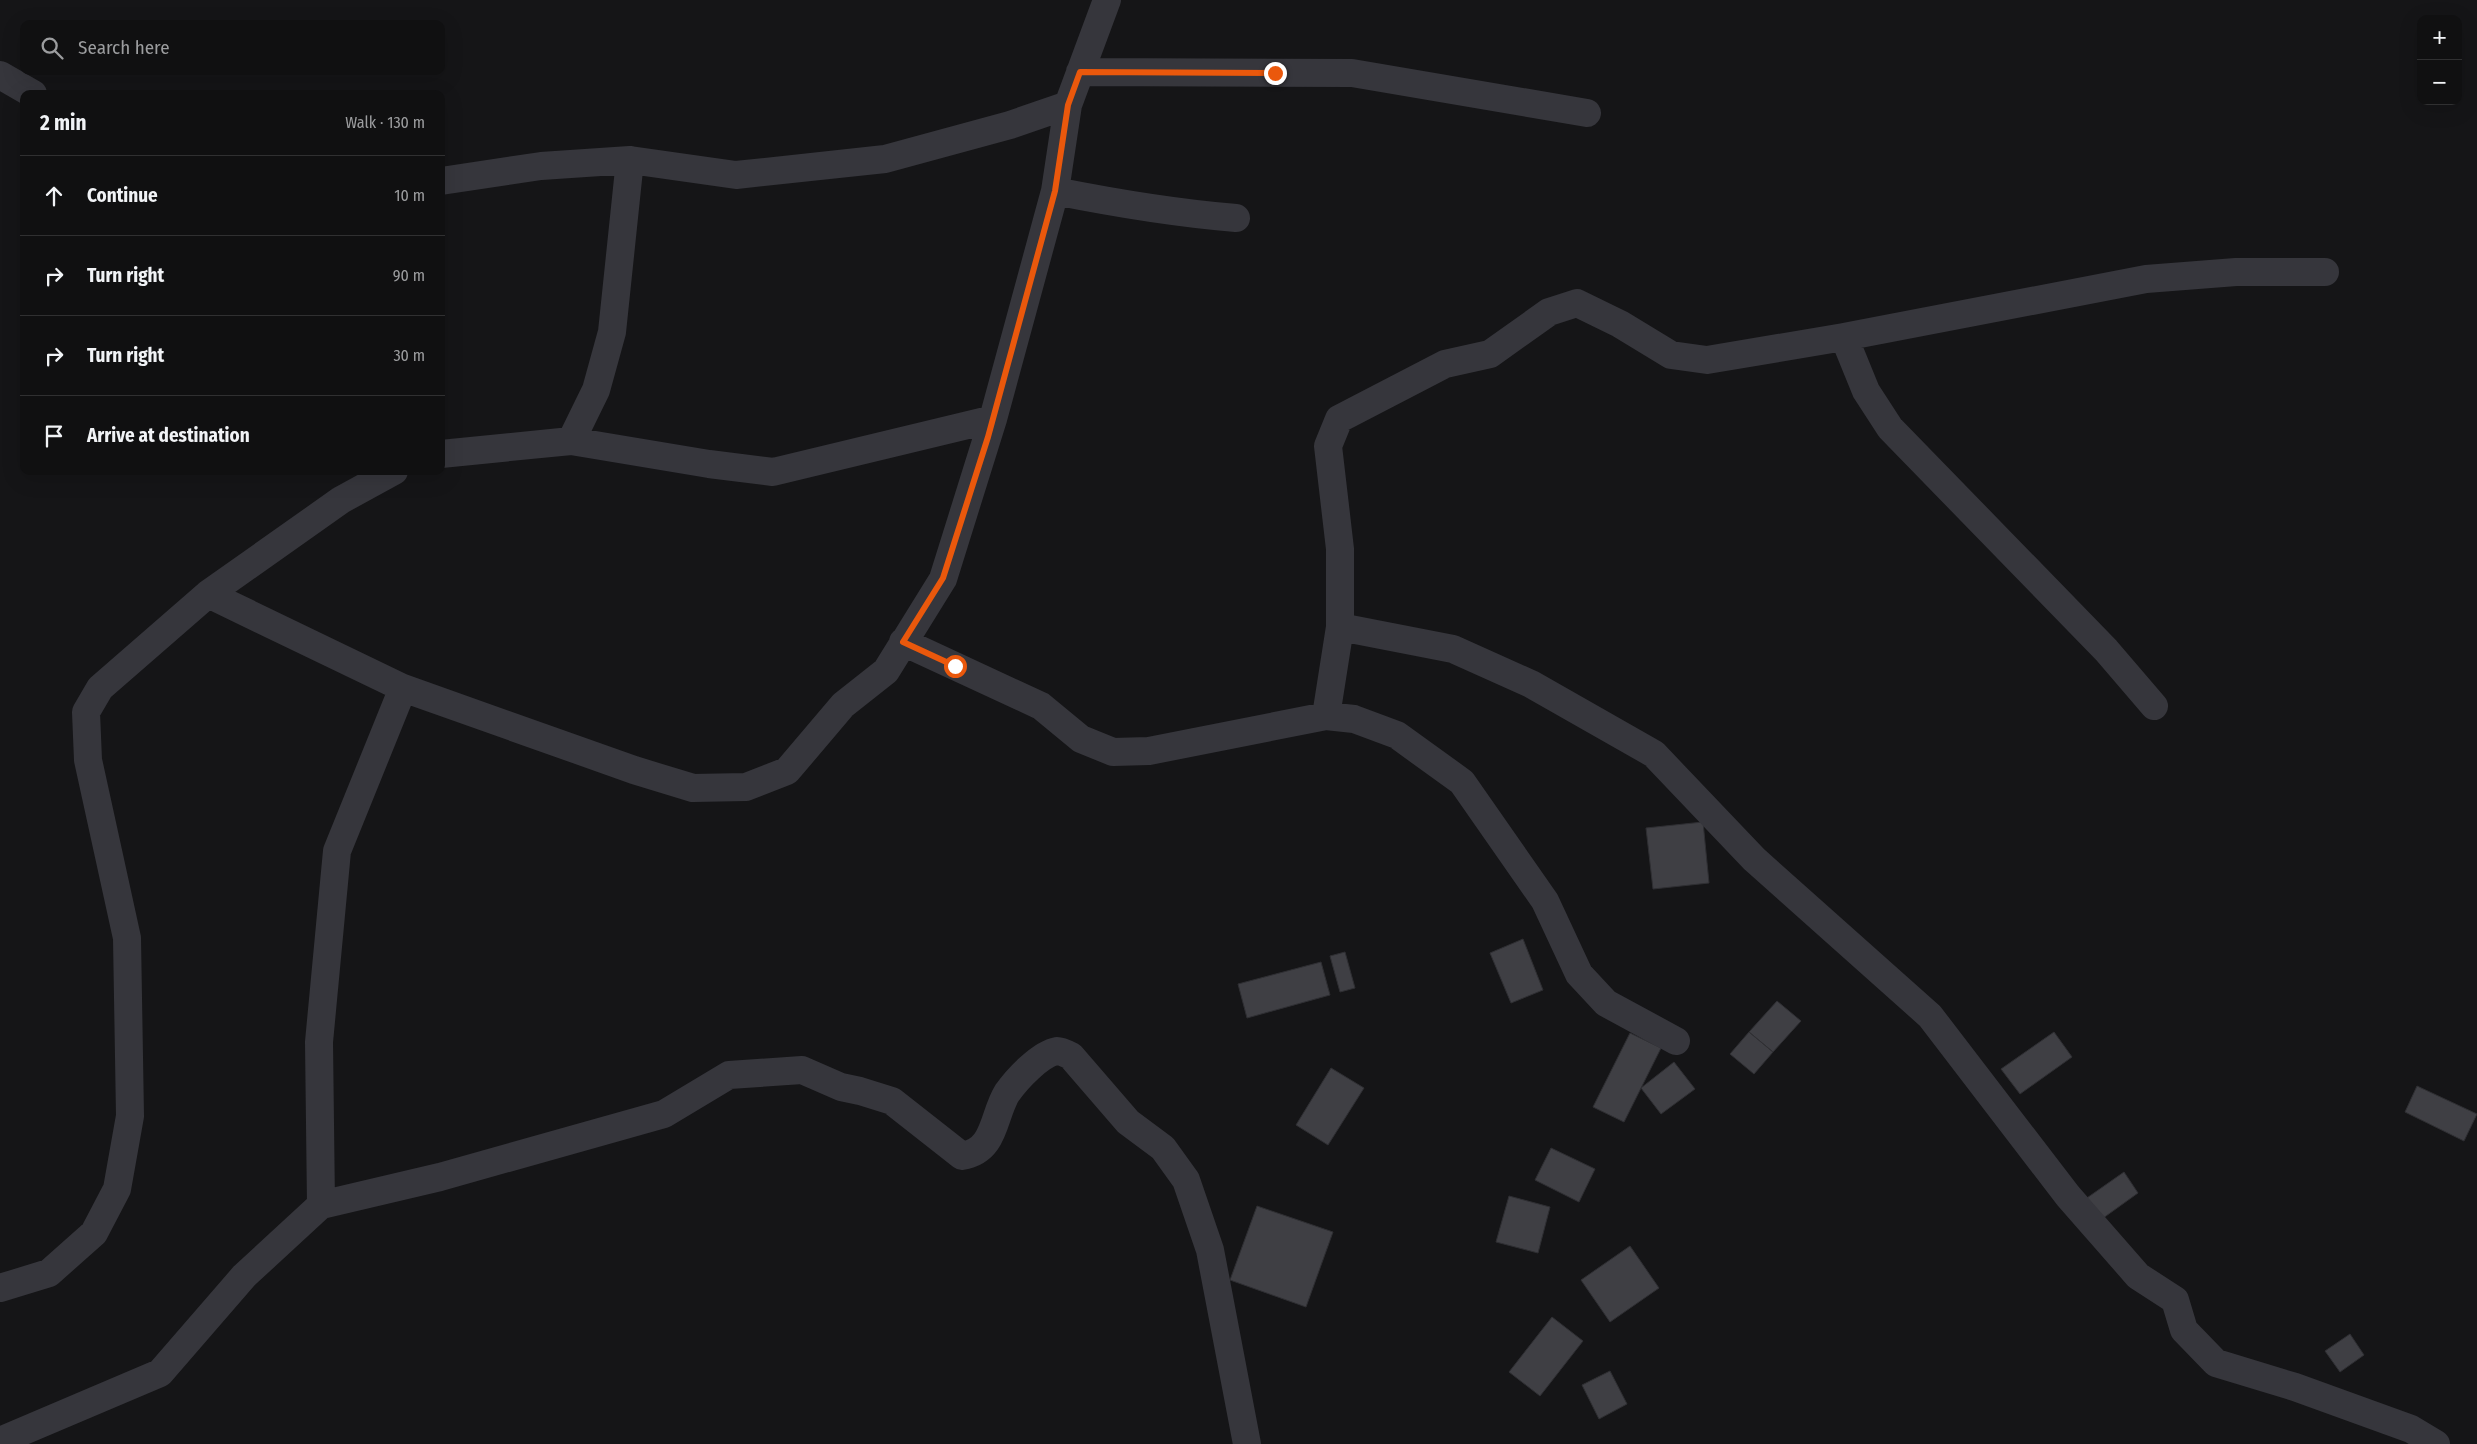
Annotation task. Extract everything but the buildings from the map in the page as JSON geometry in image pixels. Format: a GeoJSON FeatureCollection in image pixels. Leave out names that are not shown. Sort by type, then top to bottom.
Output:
{"type":"FeatureCollection","features":[{"type":"Feature","properties":{"kind":"street"},"geometry":{"type":"LineString","coordinates":[[208,594],[403,688],[634,770],[693,788],[746,787],[786,771],[843,705],[886,671],[943,578],[993,419],[1055,191],[1068,105],[1107,0]]}},
{"type":"Feature","properties":{"kind":"street"},"geometry":{"type":"LineString","coordinates":[[1080,72],[1352,73],[1587,113]]}},
{"type":"Feature","properties":{"kind":"street"},"geometry":{"type":"LineString","coordinates":[[0,75],[27,90]]}},
{"type":"Feature","properties":{"kind":"street"},"geometry":{"type":"LineString","coordinates":[[445,180],[541,166],[630,160],[736,175],[884,159],[1010,125],[1068,105]]}},
{"type":"Feature","properties":{"kind":"street"},"geometry":{"type":"LineString","coordinates":[[571,440],[596,390],[612,332],[630,160]]}},
{"type":"Feature","properties":{"kind":"street"},"geometry":{"type":"LineString","coordinates":[[1055,191],[1188,214],[1236,218]]}},
{"type":"Feature","properties":{"kind":"street"},"geometry":{"type":"LineString","coordinates":[[1326,716],[1340,627],[1340,549],[1328,446],[1339,419],[1446,364],[1490,354],[1549,312],[1577,303],[1620,324],[1671,355],[1707,360],[1844,337],[2146,279],[2236,272],[2325,272]]}},
{"type":"Feature","properties":{"kind":"street"},"geometry":{"type":"LineString","coordinates":[[1844,337],[1866,391],[1890,428],[2106,650],[2154,706]]}},
{"type":"Feature","properties":{"kind":"street"},"geometry":{"type":"LineString","coordinates":[[445,454],[571,440],[709,464],[773,472],[993,419]]}},
{"type":"Feature","properties":{"kind":"street"},"geometry":{"type":"LineString","coordinates":[[0,1288],[49,1273],[94,1233],[117,1189],[130,1116],[127,938],[88,760],[86,712],[100,688],[208,594],[341,500],[387,475]]}},
{"type":"Feature","properties":{"kind":"street"},"geometry":{"type":"LineString","coordinates":[[1340,627],[1453,649],[1531,684],[1654,754],[1754,859],[1930,1016],[2074,1203],[2138,1276],[2175,1300],[2184,1330],[2216,1363],[2295,1387],[2402,1426],[2436,1444]]}},
{"type":"Feature","properties":{"kind":"street"},"geometry":{"type":"LineString","coordinates":[[903,642],[1041,706],[1080,739],[1113,752],[1149,751],[1326,716],[1354,719],[1397,735],[1462,782],[1545,901],[1579,974],[1606,1002],[1676,1041]]}},
{"type":"Feature","properties":{"kind":"street"},"geometry":{"type":"LineString","coordinates":[[322,1205],[319,1042],[337,851],[403,688]]}},
{"type":"Feature","properties":{"kind":"street"},"geometry":{"type":"LineString","coordinates":[[0,1441],[160,1373],[244,1276],[322,1205],[440,1177],[664,1114],[729,1076],[802,1070],[841,1087],[860,1091],[892,1102],[962,1156],[972,1154],[984,1144],[998,1121],[1007,1094],[1042,1056],[1058,1051],[1071,1056],[1128,1122],[1163,1148],[1186,1180],[1210,1250],[1247,1444]]}},
{"type":"Feature","properties":{"kind":"route"},"geometry":{"type":"LineString","coordinates":[[955,666],[903,642],[943,578],[988,437],[1055,191],[1068,105],[1080,72],[1275,73]]}}]}
